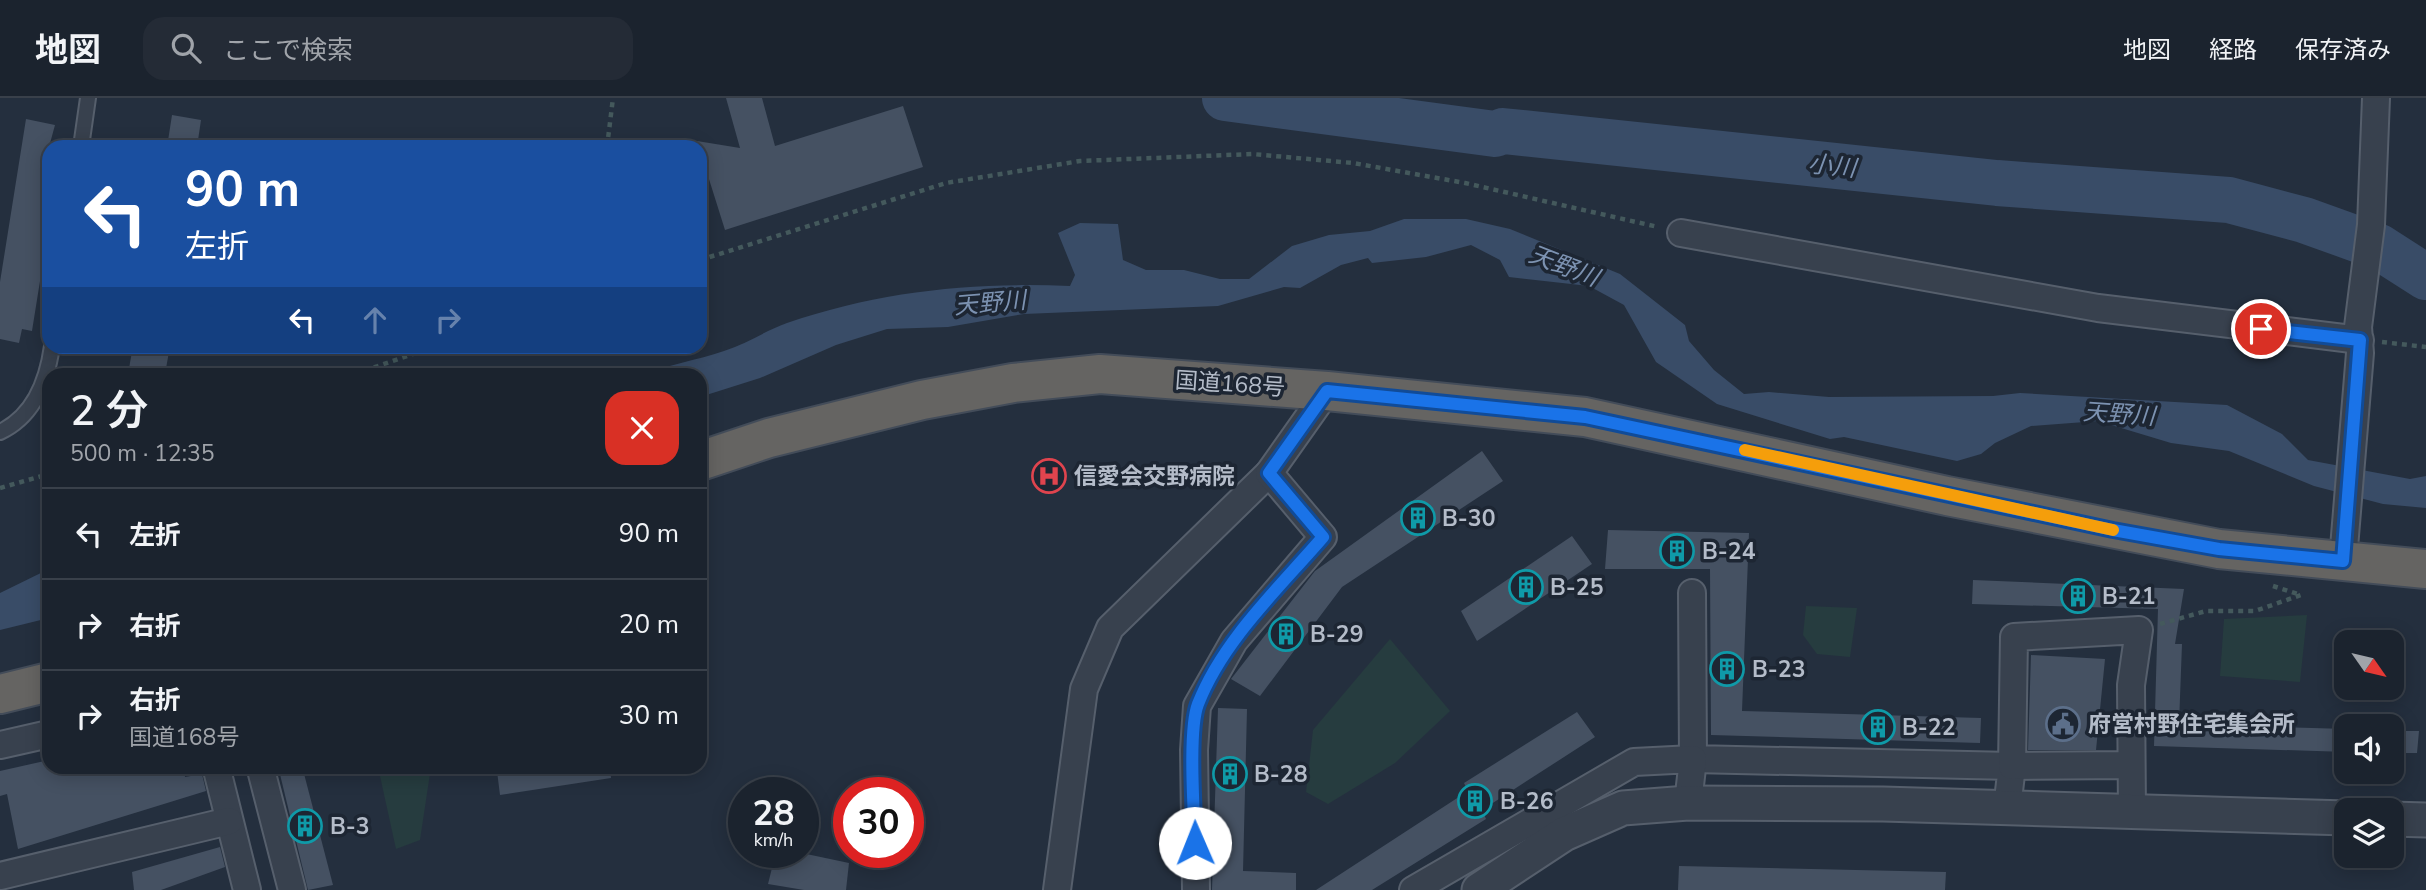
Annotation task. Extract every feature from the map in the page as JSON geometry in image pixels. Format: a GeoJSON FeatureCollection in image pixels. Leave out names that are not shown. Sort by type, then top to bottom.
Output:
{"type":"FeatureCollection","features":[{"type":"Feature","properties":{"kind":"highway","name":"国道168号"},"geometry":{"type":"LineString","coordinates":[[707,459],[807,429],[922,400],[1013,383],[1100,374],[1327,391],[1585,417],[2113,530],[2219,549],[2343,545],[2426,569]]}},
{"type":"Feature","properties":{"kind":"highway"},"geometry":{"type":"LineString","coordinates":[[0,694],[42,684]]}},
{"type":"Feature","properties":{"kind":"street"},"geometry":{"type":"LineString","coordinates":[[2343,545],[2360,346],[2358,327],[2371,225],[2376,98]]}},
{"type":"Feature","properties":{"kind":"street"},"geometry":{"type":"LineString","coordinates":[[1681,233],[2098,309],[2360,346]]}},
{"type":"Feature","properties":{"kind":"street"},"geometry":{"type":"LineString","coordinates":[[1057,890],[1084,689],[1110,628],[1269,473],[1327,391]]}},
{"type":"Feature","properties":{"kind":"street"},"geometry":{"type":"LineString","coordinates":[[1195,890],[1194,750],[1197,706],[1234,641],[1323,537],[1269,473]]}},
{"type":"Feature","properties":{"kind":"street"},"geometry":{"type":"LineString","coordinates":[[1688,803],[1693,759],[1692,593]]}},
{"type":"Feature","properties":{"kind":"street"},"geometry":{"type":"LineString","coordinates":[[2007,808],[2012,766],[2014,637],[2139,630],[2131,685],[2132,813]]}},
{"type":"Feature","properties":{"kind":"street"},"geometry":{"type":"LineString","coordinates":[[0,745],[42,736]]}},
{"type":"Feature","properties":{"kind":"street"},"geometry":{"type":"LineString","coordinates":[[1413,890],[1634,762],[1693,759],[2012,766],[2130,765]]}},
{"type":"Feature","properties":{"kind":"street"},"geometry":{"type":"LineString","coordinates":[[218,774],[247,890]]}},
{"type":"Feature","properties":{"kind":"street"},"geometry":{"type":"LineString","coordinates":[[262,774],[292,890]]}},
{"type":"Feature","properties":{"kind":"street"},"geometry":{"type":"LineString","coordinates":[[1479,890],[1564,834],[1623,808],[1688,803],[2007,808],[2334,818]]}},
{"type":"Feature","properties":{"kind":"street"},"geometry":{"type":"LineString","coordinates":[[2404,819],[2426,820]]}},
{"type":"Feature","properties":{"kind":"street"},"geometry":{"type":"LineString","coordinates":[[4,890],[0,876],[229,821]]}},
{"type":"Feature","properties":{"kind":"lane"},"geometry":{"type":"LineString","coordinates":[[82,140],[88,98]]}},
{"type":"Feature","properties":{"kind":"lane"},"geometry":{"type":"LineString","coordinates":[[0,432],[16,425],[42,390]]}},
{"type":"Feature","properties":{"kind":"path"},"geometry":{"type":"LineString","coordinates":[[608,140],[613,98]]}},
{"type":"Feature","properties":{"kind":"path"},"geometry":{"type":"LineString","coordinates":[[707,258],[946,183],[1080,161],[1252,154],[1353,163],[1465,183],[1681,233]]}},
{"type":"Feature","properties":{"kind":"path"},"geometry":{"type":"LineString","coordinates":[[2360,346],[2426,347]]}},
{"type":"Feature","properties":{"kind":"path"},"geometry":{"type":"LineString","coordinates":[[372,368],[413,354]]}},
{"type":"Feature","properties":{"kind":"path"},"geometry":{"type":"LineString","coordinates":[[0,488],[42,476]]}},
{"type":"Feature","properties":{"kind":"path"},"geometry":{"type":"LineString","coordinates":[[2139,630],[2206,611],[2255,611],[2301,595],[2273,588],[2274,575]]}},
{"type":"Feature","properties":{"kind":"green space"},"geometry":{"type":"Polygon","coordinates":[[[1806,606],[1857,608],[1850,657],[1817,654],[1803,635],[1806,606]]]}},
{"type":"Feature","properties":{"kind":"green space"},"geometry":{"type":"Polygon","coordinates":[[[2307,615],[2300,682],[2220,676],[2224,619],[2307,615]]]}},
{"type":"Feature","properties":{"kind":"green space"},"geometry":{"type":"Polygon","coordinates":[[[1390,639],[1450,711],[1395,763],[1328,804],[1306,792],[1313,730],[1390,639]]]}},
{"type":"Feature","properties":{"kind":"green space"},"geometry":{"type":"Polygon","coordinates":[[[380,774],[430,774],[420,840],[396,849],[380,774]]]}},
{"type":"Feature","properties":{"kind":"water","name":"天野川"},"geometry":{"type":"Polygon","coordinates":[[[1404,219],[1466,219],[1510,229],[1620,274],[1685,325],[1689,341],[1714,370],[1744,394],[1769,392],[1829,397],[1993,396],[2020,393],[2227,405],[2282,434],[2308,460],[2410,479],[2426,476],[2426,508],[2383,504],[2314,486],[2229,451],[2171,443],[2098,421],[2031,426],[1995,443],[1981,454],[1957,461],[1844,437],[1830,439],[1717,404],[1656,362],[1624,305],[1589,286],[1509,277],[1500,260],[1471,245],[1426,257],[1372,263],[1368,258],[1341,265],[1300,288],[1284,287],[1218,306],[1024,314],[948,327],[887,329],[836,345],[760,378],[707,395],[707,368],[663,368],[724,351],[787,323],[857,303],[962,288],[1070,286],[1075,275],[1058,233],[1080,223],[1118,224],[1123,260],[1146,270],[1184,270],[1220,279],[1249,279],[1292,246],[1329,235],[1370,231],[1404,219]]]}},
{"type":"Feature","properties":{"kind":"water"},"geometry":{"type":"Polygon","coordinates":[[[42,572],[42,620],[0,630],[0,593],[42,572]]]}},
{"type":"Feature","properties":{"kind":"building"},"geometry":{"type":"Polygon","coordinates":[[[726,98],[762,98],[775,146],[903,106],[923,167],[725,230],[707,173],[707,143],[740,148],[726,98]]]}},
{"type":"Feature","properties":{"kind":"building"},"geometry":{"type":"Polygon","coordinates":[[[172,115],[201,120],[198,140],[168,140],[172,115]]]}},
{"type":"Feature","properties":{"kind":"building"},"geometry":{"type":"Polygon","coordinates":[[[26,119],[55,125],[51,140],[42,140],[42,269],[32,331],[22,329],[19,343],[0,339],[0,282],[26,119]]]}},
{"type":"Feature","properties":{"kind":"building"},"geometry":{"type":"Polygon","coordinates":[[[132,354],[169,354],[166,368],[129,368],[132,354]]]}},
{"type":"Feature","properties":{"kind":"building"},"geometry":{"type":"Polygon","coordinates":[[[1482,451],[1503,481],[1342,587],[1260,696],[1231,679],[1315,571],[1482,451]]]}},
{"type":"Feature","properties":{"kind":"building"},"geometry":{"type":"Polygon","coordinates":[[[1608,530],[1749,533],[1742,711],[1981,718],[1980,743],[1711,735],[1710,569],[1605,569],[1608,530]]]}},
{"type":"Feature","properties":{"kind":"building","name":"B-25"},"geometry":{"type":"Polygon","coordinates":[[[1572,536],[1592,564],[1477,641],[1461,611],[1572,536]]]}},
{"type":"Feature","properties":{"kind":"building"},"geometry":{"type":"Polygon","coordinates":[[[1973,580],[2184,589],[2175,644],[2182,644],[2179,724],[2334,729],[2334,752],[2154,746],[2158,609],[1972,604],[1973,580]]]}},
{"type":"Feature","properties":{"kind":"building","name":"府営村野住宅集会所"},"geometry":{"type":"Polygon","coordinates":[[[2031,655],[2105,659],[2096,750],[2028,750],[2031,655]]]}},
{"type":"Feature","properties":{"kind":"building","name":"B-28"},"geometry":{"type":"Polygon","coordinates":[[[1218,708],[1247,709],[1243,871],[1296,873],[1296,890],[1212,890],[1218,708]]]}},
{"type":"Feature","properties":{"kind":"building","name":"B-26"},"geometry":{"type":"Polygon","coordinates":[[[1577,712],[1595,737],[1482,810],[1486,819],[1372,890],[1316,890],[1468,791],[1464,783],[1577,712]]]}},
{"type":"Feature","properties":{"kind":"building"},"geometry":{"type":"Polygon","coordinates":[[[2404,731],[2419,731],[2417,753],[2404,753],[2404,731]]]}},
{"type":"Feature","properties":{"kind":"building"},"geometry":{"type":"Polygon","coordinates":[[[42,762],[42,774],[185,774],[185,777],[202,774],[206,791],[18,849],[7,794],[0,796],[0,771],[42,762]]]}},
{"type":"Feature","properties":{"kind":"building","name":"B-3"},"geometry":{"type":"Polygon","coordinates":[[[280,774],[304,774],[333,885],[308,890],[280,774]]]}},
{"type":"Feature","properties":{"kind":"building"},"geometry":{"type":"Polygon","coordinates":[[[497,774],[611,774],[611,778],[500,795],[497,774]]]}},
{"type":"Feature","properties":{"kind":"building"},"geometry":{"type":"Polygon","coordinates":[[[220,847],[225,867],[161,890],[134,890],[132,872],[220,847]]]}},
{"type":"Feature","properties":{"kind":"building"},"geometry":{"type":"Polygon","coordinates":[[[819,857],[833,860],[833,868],[848,868],[846,890],[804,890],[768,884],[772,868],[819,868],[819,857]]]}},
{"type":"Feature","properties":{"kind":"building"},"geometry":{"type":"Polygon","coordinates":[[[1679,866],[1946,872],[1945,890],[1678,890],[1679,866]]]}},
{"type":"Feature","properties":{"kind":"waterway","name":"小川"},"geometry":{"type":"LineString","coordinates":[[1225,98],[1495,134],[1503,131],[1997,183],[2229,200],[2304,220],[2379,247],[2426,277]]}},
{"type":"Feature","properties":{"kind":"slow traffic"},"geometry":{"type":"LineString","coordinates":[[1745,450],[2113,530]]}},
{"type":"Feature","properties":{"kind":"place","name":"信愛会交野病院"},"geometry":{"type":"Point","coordinates":[1049,476]}},
{"type":"Feature","properties":{"kind":"place","name":"B-30"},"geometry":{"type":"Point","coordinates":[1418,518]}},
{"type":"Feature","properties":{"kind":"place","name":"B-24"},"geometry":{"type":"Point","coordinates":[1677,551]}},
{"type":"Feature","properties":{"kind":"place","name":"B-25"},"geometry":{"type":"Point","coordinates":[1526,587]}},
{"type":"Feature","properties":{"kind":"place","name":"B-21"},"geometry":{"type":"Point","coordinates":[2078,596]}},
{"type":"Feature","properties":{"kind":"place","name":"B-29"},"geometry":{"type":"Point","coordinates":[1286,634]}},
{"type":"Feature","properties":{"kind":"place","name":"B-23"},"geometry":{"type":"Point","coordinates":[1727,669]}},
{"type":"Feature","properties":{"kind":"place","name":"府営村野住宅集会所"},"geometry":{"type":"Point","coordinates":[2063,724]}},
{"type":"Feature","properties":{"kind":"place","name":"B-22"},"geometry":{"type":"Point","coordinates":[1878,727]}},
{"type":"Feature","properties":{"kind":"place","name":"B-28"},"geometry":{"type":"Point","coordinates":[1230,774]}},
{"type":"Feature","properties":{"kind":"place","name":"B-26"},"geometry":{"type":"Point","coordinates":[1475,801]}},
{"type":"Feature","properties":{"kind":"place","name":"B-3"},"geometry":{"type":"Point","coordinates":[305,826]}},
{"type":"Feature","properties":{"kind":"route"},"geometry":{"type":"LineString","coordinates":[[1195,843],[1194,750],[1197,706],[1234,641],[1323,537],[1269,473],[1327,391],[1585,417],[2113,530],[2219,549],[2343,561],[2343,530],[2360,340],[2261,329]]}}]}
